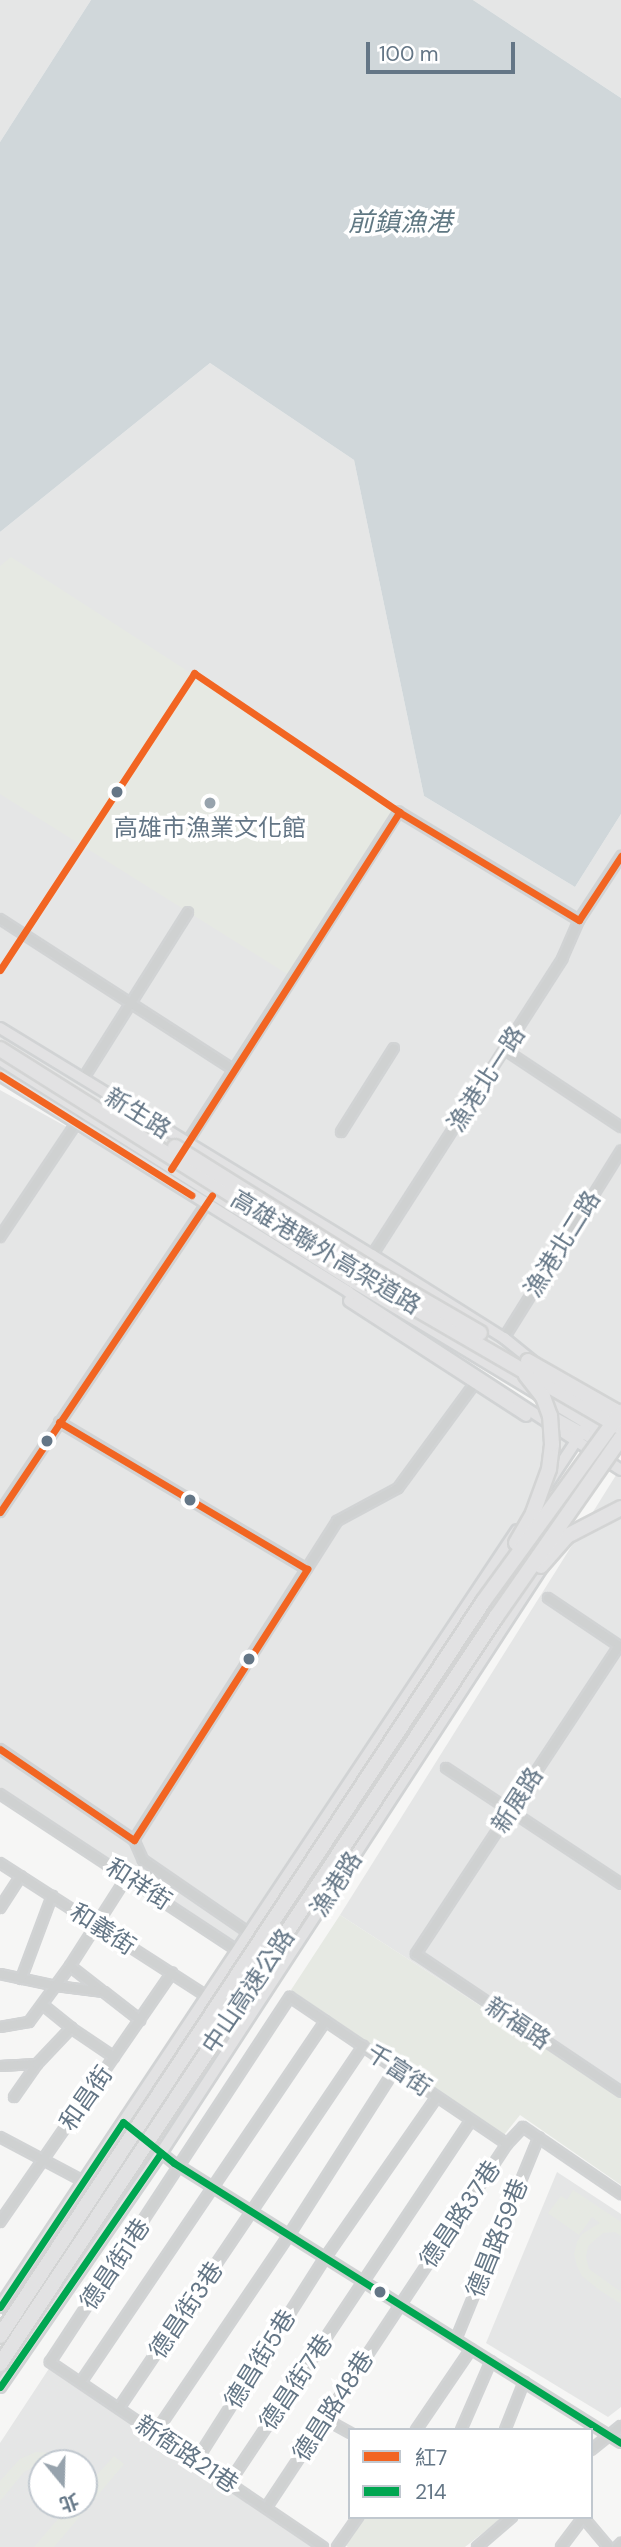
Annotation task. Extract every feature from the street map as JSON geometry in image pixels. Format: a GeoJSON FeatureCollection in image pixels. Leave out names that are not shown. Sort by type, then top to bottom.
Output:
{"type":"FeatureCollection","features":[{"type":"Feature","properties":{"kind":"highway","name":"高雄港聯外高架道路"},"geometry":{"type":"LineString","coordinates":[[0,1038],[377,1273],[621,1413]]}},
{"type":"Feature","properties":{"kind":"highway","name":"高雄港聯外高架道路"},"geometry":{"type":"LineString","coordinates":[[0,1049],[370,1282],[507,1359],[611,1428]]}},
{"type":"Feature","properties":{"kind":"highway"},"geometry":{"type":"LineString","coordinates":[[482,1602],[533,1513],[549,1469],[552,1444],[550,1416],[543,1397],[529,1378],[507,1359]]}},
{"type":"Feature","properties":{"kind":"highway"},"geometry":{"type":"LineString","coordinates":[[482,1602],[621,1413]]}},
{"type":"Feature","properties":{"kind":"highway"},"geometry":{"type":"LineString","coordinates":[[496,1617],[621,1436]]}},
{"type":"Feature","properties":{"kind":"highway"},"geometry":{"type":"LineString","coordinates":[[496,1617],[567,1536],[621,1508]]}},
{"type":"Feature","properties":{"kind":"highway","name":"中山高速公路"},"geometry":{"type":"LineString","coordinates":[[0,2336],[482,1602]]}},
{"type":"Feature","properties":{"kind":"highway","name":"中山高速公路"},"geometry":{"type":"LineString","coordinates":[[0,2364],[496,1617]]}},
{"type":"Feature","properties":{"kind":"street"},"geometry":{"type":"LineString","coordinates":[[166,1177],[399,813],[579,920]]}},
{"type":"Feature","properties":{"kind":"street","name":"漁港北一路"},"geometry":{"type":"LineString","coordinates":[[349,1291],[562,959],[579,920],[621,856]]}},
{"type":"Feature","properties":{"kind":"street"},"geometry":{"type":"LineString","coordinates":[[83,1079],[188,912]]}},
{"type":"Feature","properties":{"kind":"street"},"geometry":{"type":"LineString","coordinates":[[0,919],[233,1069]]}},
{"type":"Feature","properties":{"kind":"street","name":"新生路"},"geometry":{"type":"LineString","coordinates":[[0,1028],[504,1338],[621,1436]]}},
{"type":"Feature","properties":{"kind":"street"},"geometry":{"type":"LineString","coordinates":[[341,1132],[394,1048]]}},
{"type":"Feature","properties":{"kind":"street"},"geometry":{"type":"LineString","coordinates":[[505,1050],[621,1127]]}},
{"type":"Feature","properties":{"kind":"street","name":"新生路"},"geometry":{"type":"LineString","coordinates":[[0,1060],[77,1122]]}},
{"type":"Feature","properties":{"kind":"street","name":"新生路"},"geometry":{"type":"LineString","coordinates":[[0,1075],[580,1436],[621,1476]]}},
{"type":"Feature","properties":{"kind":"street","name":"新生路"},"geometry":{"type":"LineString","coordinates":[[0,1082],[77,1122],[166,1177],[204,1207],[349,1291],[477,1379],[580,1436],[611,1428]]}},
{"type":"Feature","properties":{"kind":"street"},"geometry":{"type":"LineString","coordinates":[[0,1237],[77,1122]]}},
{"type":"Feature","properties":{"kind":"street","name":"漁港北二路"},"geometry":{"type":"LineString","coordinates":[[504,1338],[621,1151]]}},
{"type":"Feature","properties":{"kind":"street"},"geometry":{"type":"LineString","coordinates":[[0,1512],[204,1207]]}},
{"type":"Feature","properties":{"kind":"street"},"geometry":{"type":"LineString","coordinates":[[134,1840],[337,1521],[398,1488],[477,1379]]}},
{"type":"Feature","properties":{"kind":"street"},"geometry":{"type":"LineString","coordinates":[[611,1428],[621,1405]]}},
{"type":"Feature","properties":{"kind":"street"},"geometry":{"type":"LineString","coordinates":[[59,1422],[307,1569]]}},
{"type":"Feature","properties":{"kind":"street","name":"新生路"},"geometry":{"type":"LineString","coordinates":[[611,1428],[621,1445]]}},
{"type":"Feature","properties":{"kind":"street","name":"漁港路"},"geometry":{"type":"LineString","coordinates":[[0,2307],[205,1995],[580,1436]]}},
{"type":"Feature","properties":{"kind":"street","name":"漁港路"},"geometry":{"type":"LineString","coordinates":[[0,2387],[161,2153],[621,1445]]}},
{"type":"Feature","properties":{"kind":"street","name":"新生路"},"geometry":{"type":"LineString","coordinates":[[608,1465],[621,1470]]}},
{"type":"Feature","properties":{"kind":"street"},"geometry":{"type":"LineString","coordinates":[[548,1598],[620,1646]]}},
{"type":"Feature","properties":{"kind":"street","name":"新展路"},"geometry":{"type":"LineString","coordinates":[[416,1954],[620,1646]]}},
{"type":"Feature","properties":{"kind":"street"},"geometry":{"type":"LineString","coordinates":[[0,1749],[134,1840],[143,1860],[287,1959]]}},
{"type":"Feature","properties":{"kind":"street"},"geometry":{"type":"LineString","coordinates":[[446,1768],[621,1884]]}},
{"type":"Feature","properties":{"kind":"street","name":"和祥街"},"geometry":{"type":"LineString","coordinates":[[0,1794],[276,1976]]}},
{"type":"Feature","properties":{"kind":"street","name":"和義街"},"geometry":{"type":"LineString","coordinates":[[0,1863],[205,1995]]}},
{"type":"Feature","properties":{"kind":"street"},"geometry":{"type":"LineString","coordinates":[[0,1908],[21,1876]]}},
{"type":"Feature","properties":{"kind":"street"},"geometry":{"type":"LineString","coordinates":[[0,2027],[23,2025],[43,2005],[127,1877]]}},
{"type":"Feature","properties":{"kind":"street"},"geometry":{"type":"LineString","coordinates":[[21,1979],[51,1896]]}},
{"type":"Feature","properties":{"kind":"street","name":"新福路"},"geometry":{"type":"LineString","coordinates":[[416,1954],[621,2092]]}},
{"type":"Feature","properties":{"kind":"street"},"geometry":{"type":"LineString","coordinates":[[70,1966],[140,2020]]}},
{"type":"Feature","properties":{"kind":"street","name":"和昌街"},"geometry":{"type":"LineString","coordinates":[[0,2222],[172,1973]]}},
{"type":"Feature","properties":{"kind":"street"},"geometry":{"type":"LineString","coordinates":[[0,1974],[56,1986],[104,1992]]}},
{"type":"Feature","properties":{"kind":"street","name":"千富街"},"geometry":{"type":"LineString","coordinates":[[290,1997],[507,2144]]}},
{"type":"Feature","properties":{"kind":"street","name":"德昌街1巷"},"geometry":{"type":"LineString","coordinates":[[51,2362],[290,1997]]}},
{"type":"Feature","properties":{"kind":"street"},"geometry":{"type":"LineString","coordinates":[[43,2005],[114,2057]]}},
{"type":"Feature","properties":{"kind":"street"},"geometry":{"type":"LineString","coordinates":[[81,2382],[325,2021]]}},
{"type":"Feature","properties":{"kind":"street"},"geometry":{"type":"LineString","coordinates":[[14,2097],[37,2064],[71,2028]]}},
{"type":"Feature","properties":{"kind":"street","name":"德昌街3巷"},"geometry":{"type":"LineString","coordinates":[[119,2408],[363,2046]]}},
{"type":"Feature","properties":{"kind":"street"},"geometry":{"type":"LineString","coordinates":[[0,2066],[37,2064]]}},
{"type":"Feature","properties":{"kind":"street"},"geometry":{"type":"LineString","coordinates":[[155,2433],[289,2235],[396,2068]]}},
{"type":"Feature","properties":{"kind":"street","name":"德昌街5巷"},"geometry":{"type":"LineString","coordinates":[[196,2460],[325,2258],[437,2097]]}},
{"type":"Feature","properties":{"kind":"street","name":"德昌街7巷"},"geometry":{"type":"LineString","coordinates":[[229,2483],[294,2381],[364,2282],[471,2120]]}},
{"type":"Feature","properties":{"kind":"street"},"geometry":{"type":"LineString","coordinates":[[123,2122],[180,2167],[621,2443]]}},
{"type":"Feature","properties":{"kind":"street","name":"德昌路37巷"},"geometry":{"type":"LineString","coordinates":[[399,2304],[507,2144],[523,2127],[539,2137]]}},
{"type":"Feature","properties":{"kind":"street"},"geometry":{"type":"LineString","coordinates":[[0,2137],[83,2181]]}},
{"type":"Feature","properties":{"kind":"street"},"geometry":{"type":"LineString","coordinates":[[539,2137],[621,2194]]}},
{"type":"Feature","properties":{"kind":"street","name":"德昌路59巷"},"geometry":{"type":"LineString","coordinates":[[456,2339],[539,2137]]}},
{"type":"Feature","properties":{"kind":"street","name":"德昌路48巷"},"geometry":{"type":"LineString","coordinates":[[266,2508],[399,2304]]}},
{"type":"Feature","properties":{"kind":"street"},"geometry":{"type":"LineString","coordinates":[[417,2428],[471,2349]]}},
{"type":"Feature","properties":{"kind":"street"},"geometry":{"type":"LineString","coordinates":[[462,2428],[491,2361]]}},
{"type":"Feature","properties":{"kind":"street","name":"新衙路21巷"},"geometry":{"type":"LineString","coordinates":[[51,2362],[323,2547]]}},
{"type":"Feature","properties":{"kind":"street"},"geometry":{"type":"LineString","coordinates":[[506,2428],[524,2382]]}},
{"type":"Feature","properties":{"kind":"street"},"geometry":{"type":"LineString","coordinates":[[324,2419],[348,2431]]}},
{"type":"Feature","properties":{"kind":"street"},"geometry":{"type":"LineString","coordinates":[[593,2448],[621,2426]]}},
{"type":"Feature","properties":{"kind":"street"},"geometry":{"type":"LineString","coordinates":[[337,2547],[357,2519]]}},
{"type":"Feature","properties":{"kind":"street"},"geometry":{"type":"LineString","coordinates":[[477,2547],[510,2519]]}},
{"type":"Feature","properties":{"kind":"street"},"geometry":{"type":"LineString","coordinates":[[561,2547],[582,2519]]}},
{"type":"Feature","properties":{"kind":"street"},"geometry":{"type":"LineString","coordinates":[[585,2519],[608,2547]]}},
{"type":"Feature","properties":{"kind":"street"},"geometry":{"type":"LineString","coordinates":[[617,2547],[621,2543]]}},
{"type":"Feature","properties":{"kind":"shaded area"},"geometry":{"type":"Polygon","coordinates":[[[0,0],[91,0],[0,142],[0,0]]]}},
{"type":"Feature","properties":{"kind":"shaded area"},"geometry":{"type":"Polygon","coordinates":[[[473,0],[621,0],[621,98],[473,0]]]}},
{"type":"Feature","properties":{"kind":"shaded area"},"geometry":{"type":"Polygon","coordinates":[[[210,363],[354,460],[424,796],[575,887],[621,814],[621,1412],[613,1424],[0,1042],[0,532],[210,363]]]}},
{"type":"Feature","properties":{"kind":"shaded area"},"geometry":{"type":"Polygon","coordinates":[[[11,557],[327,761],[399,812],[292,977],[0,794],[0,566],[11,557]]]}},
{"type":"Feature","properties":{"kind":"shaded area"},"geometry":{"type":"Polygon","coordinates":[[[0,1090],[206,1204],[577,1441],[237,1949],[0,1794],[0,1090]]]}},
{"type":"Feature","properties":{"kind":"shaded area"},"geometry":{"type":"Polygon","coordinates":[[[618,1472],[621,1475],[621,2097],[340,1915],[618,1472]]]}},
{"type":"Feature","properties":{"kind":"shaded area"},"geometry":{"type":"Polygon","coordinates":[[[340,1915],[621,2097],[621,2185],[520,2115],[504,2135],[291,1990],[340,1915]]]}},
{"type":"Feature","properties":{"kind":"shaded area"},"geometry":{"type":"Polygon","coordinates":[[[557,2172],[621,2214],[621,2407],[608,2417],[486,2343],[557,2172]]]}},
{"type":"Feature","properties":{"kind":"shaded area"},"geometry":{"type":"Polygon","coordinates":[[[573,2190],[621,2222],[621,2236],[615,2232],[603,2233],[588,2246],[586,2257],[589,2269],[621,2292],[621,2304],[582,2276],[577,2266],[574,2254],[577,2242],[582,2234],[600,2223],[592,2217],[579,2235],[548,2213],[561,2196],[567,2200],[573,2190]]]}},
{"type":"Feature","properties":{"kind":"shaded area"},"geometry":{"type":"Polygon","coordinates":[[[52,2364],[313,2547],[0,2547],[0,2443],[52,2364]]]}},
{"type":"Feature","properties":{"kind":"shaded area"},"geometry":{"type":"Polygon","coordinates":[[[28,2456],[28,2470],[0,2501],[0,2481],[20,2459],[28,2456]]]}},
{"type":"Feature","properties":{"kind":"shaded area"},"geometry":{"type":"Polygon","coordinates":[[[114,2456],[124,2464],[98,2495],[98,2474],[114,2456]]]}},
{"type":"Feature","properties":{"kind":"shaded area"},"geometry":{"type":"Polygon","coordinates":[[[58,2519],[78,2519],[54,2547],[34,2547],[58,2519]]]}},
{"type":"Feature","properties":{"kind":"shaded area"},"geometry":{"type":"Polygon","coordinates":[[[364,2519],[500,2519],[465,2547],[345,2545],[364,2519]]]}},
{"type":"Feature","properties":{"kind":"water","name":"前鎮漁港"},"geometry":{"type":"Polygon","coordinates":[[[91,0],[473,0],[621,98],[621,814],[575,887],[424,796],[354,460],[210,363],[0,532],[0,142],[91,0]]]}},
{"type":"Feature","properties":{"kind":"transit line","name":"紅7"},"geometry":{"type":"LineString","coordinates":[[194,673],[399,812],[579,920]]}},
{"type":"Feature","properties":{"kind":"transit line","name":"紅7"},"geometry":{"type":"LineString","coordinates":[[0,970],[194,673]]}},
{"type":"Feature","properties":{"kind":"transit line","name":"紅7"},"geometry":{"type":"LineString","coordinates":[[171,1169],[399,812]]}},
{"type":"Feature","properties":{"kind":"transit line","name":"紅7"},"geometry":{"type":"LineString","coordinates":[[579,920],[621,856]]}},
{"type":"Feature","properties":{"kind":"transit line","name":"紅7"},"geometry":{"type":"LineString","coordinates":[[0,1075],[191,1195]]}},
{"type":"Feature","properties":{"kind":"transit line","name":"紅7"},"geometry":{"type":"LineString","coordinates":[[0,1512],[212,1195]]}},
{"type":"Feature","properties":{"kind":"transit line","name":"紅7"},"geometry":{"type":"LineString","coordinates":[[59,1422],[307,1569]]}},
{"type":"Feature","properties":{"kind":"transit line","name":"紅7"},"geometry":{"type":"LineString","coordinates":[[134,1840],[307,1569]]}},
{"type":"Feature","properties":{"kind":"transit line","name":"紅7"},"geometry":{"type":"LineString","coordinates":[[0,1749],[134,1840]]}},
{"type":"Feature","properties":{"kind":"transit line","name":"214"},"geometry":{"type":"LineString","coordinates":[[0,2307],[123,2122],[174,2163],[621,2443]]}},
{"type":"Feature","properties":{"kind":"transit line","name":"214"},"geometry":{"type":"LineString","coordinates":[[0,2387],[161,2153]]}},
{"type":"Feature","properties":{"kind":"place","name":"高雄市漁業文化館"},"geometry":{"type":"Point","coordinates":[210,803]}}]}
